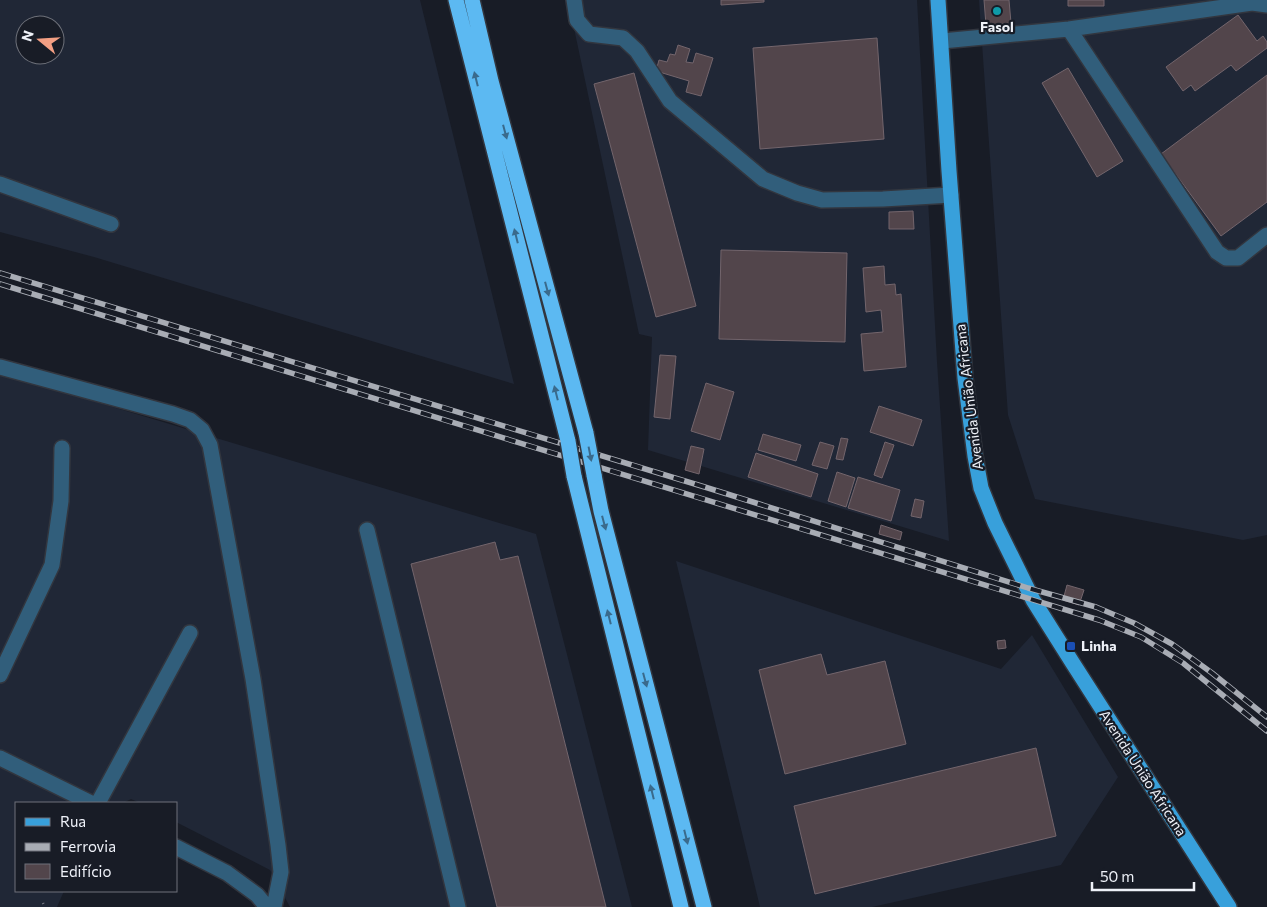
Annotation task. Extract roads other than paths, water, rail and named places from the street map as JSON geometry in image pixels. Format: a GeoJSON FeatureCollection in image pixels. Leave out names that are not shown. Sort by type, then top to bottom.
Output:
{"type":"FeatureCollection","features":[{"type":"Feature","properties":{"kind":"highway"},"geometry":{"type":"LineString","coordinates":[[456,0],[568,441],[582,510],[681,907]]}},
{"type":"Feature","properties":{"kind":"highway"},"geometry":{"type":"LineString","coordinates":[[472,0],[496,99],[586,433],[601,511],[704,907]]}},
{"type":"Feature","properties":{"kind":"main road","name":"Avenida União Africana"},"geometry":{"type":"LineString","coordinates":[[938,0],[965,378],[981,488],[995,523],[1034,600],[1228,907]]}},
{"type":"Feature","properties":{"kind":"street"},"geometry":{"type":"LineString","coordinates":[[574,0],[577,20],[589,34],[623,38],[637,51],[670,101],[763,179],[797,193],[822,200],[951,195]]}},
{"type":"Feature","properties":{"kind":"street"},"geometry":{"type":"LineString","coordinates":[[942,41],[1069,28],[1252,4],[1267,5]]}},
{"type":"Feature","properties":{"kind":"street"},"geometry":{"type":"LineString","coordinates":[[1069,28],[1217,252],[1226,258],[1238,258],[1267,235]]}},
{"type":"Feature","properties":{"kind":"street"},"geometry":{"type":"LineString","coordinates":[[0,184],[111,224]]}},
{"type":"Feature","properties":{"kind":"street"},"geometry":{"type":"LineString","coordinates":[[0,367],[190,420],[202,430],[210,445],[253,679],[281,872],[274,907]]}},
{"type":"Feature","properties":{"kind":"street"},"geometry":{"type":"LineString","coordinates":[[0,675],[52,565],[61,501],[62,448]]}},
{"type":"Feature","properties":{"kind":"street"},"geometry":{"type":"LineString","coordinates":[[367,530],[458,907]]}},
{"type":"Feature","properties":{"kind":"street"},"geometry":{"type":"LineString","coordinates":[[99,802],[190,633]]}},
{"type":"Feature","properties":{"kind":"street"},"geometry":{"type":"LineString","coordinates":[[0,758],[89,802]]}},
{"type":"Feature","properties":{"kind":"street"},"geometry":{"type":"LineString","coordinates":[[178,848],[227,873],[257,895],[267,907]]}},
{"type":"Feature","properties":{"kind":"railway"},"geometry":{"type":"LineString","coordinates":[[0,273],[708,488],[1028,588],[1096,607],[1134,623],[1172,644],[1267,717]]}},
{"type":"Feature","properties":{"kind":"railway"},"geometry":{"type":"LineString","coordinates":[[0,284],[1099,620],[1141,637],[1183,663],[1267,731]]}},
{"type":"Feature","properties":{"kind":"place","name":"Fasol"},"geometry":{"type":"Point","coordinates":[997,11]}},
{"type":"Feature","properties":{"kind":"place","name":"Linha"},"geometry":{"type":"Point","coordinates":[1071,646]}}]}
